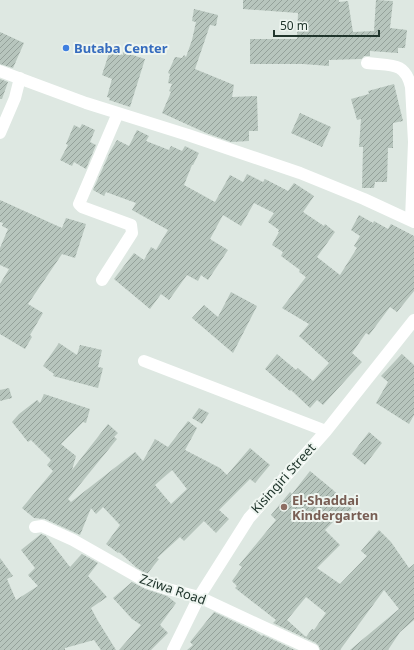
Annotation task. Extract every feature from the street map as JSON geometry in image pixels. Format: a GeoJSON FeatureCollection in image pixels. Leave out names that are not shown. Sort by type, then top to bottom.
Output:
{"type":"FeatureCollection","features":[{"type":"Feature","properties":{"kind":"street"},"geometry":{"type":"LineString","coordinates":[[0,70],[118,113],[195,137],[300,173],[412,221],[414,142],[411,87],[409,78],[399,67],[367,63]]}},
{"type":"Feature","properties":{"kind":"street"},"geometry":{"type":"LineString","coordinates":[[0,133],[15,98],[20,78]]}},
{"type":"Feature","properties":{"kind":"street"},"geometry":{"type":"LineString","coordinates":[[102,280],[132,233],[131,225],[82,207],[79,204],[118,113]]}},
{"type":"Feature","properties":{"kind":"street","name":"Kisingiri Street"},"geometry":{"type":"LineString","coordinates":[[173,650],[199,596],[249,518],[326,431],[414,320]]}},
{"type":"Feature","properties":{"kind":"street"},"geometry":{"type":"LineString","coordinates":[[144,361],[326,431]]}},
{"type":"Feature","properties":{"kind":"street","name":"Zziwa Road"},"geometry":{"type":"LineString","coordinates":[[35,527],[42,526],[73,540],[147,582],[168,589],[199,596],[313,650]]}},
{"type":"Feature","properties":{"kind":"building"},"geometry":{"type":"Polygon","coordinates":[[[243,0],[348,1],[353,32],[374,31],[376,0],[393,1],[390,28],[407,30],[405,48],[398,48],[398,53],[370,51],[370,56],[364,56],[361,59],[329,60],[329,66],[303,64],[250,64],[250,39],[297,39],[298,13],[243,9],[243,0]]]}},
{"type":"Feature","properties":{"kind":"building"},"geometry":{"type":"Polygon","coordinates":[[[194,9],[218,15],[216,26],[210,25],[195,69],[234,85],[232,97],[257,96],[258,131],[249,131],[249,141],[231,142],[206,133],[162,113],[171,92],[169,91],[172,84],[168,83],[170,74],[168,73],[175,57],[182,58],[184,55],[186,57],[192,40],[196,22],[192,21],[194,9]]]}},
{"type":"Feature","properties":{"kind":"building"},"geometry":{"type":"Polygon","coordinates":[[[0,32],[24,43],[13,68],[0,64],[0,32]]]}},
{"type":"Feature","properties":{"kind":"building"},"geometry":{"type":"Polygon","coordinates":[[[110,50],[123,55],[123,52],[145,59],[130,107],[109,100],[110,98],[107,97],[112,79],[102,75],[110,50]]]}},
{"type":"Feature","properties":{"kind":"building"},"geometry":{"type":"Polygon","coordinates":[[[0,79],[8,82],[2,99],[0,99],[0,79]]]}},
{"type":"Feature","properties":{"kind":"building"},"geometry":{"type":"Polygon","coordinates":[[[394,84],[403,121],[393,123],[393,148],[388,148],[387,182],[375,182],[374,188],[362,188],[363,147],[359,147],[361,119],[357,120],[351,99],[369,94],[368,91],[394,84]]]}},
{"type":"Feature","properties":{"kind":"building"},"geometry":{"type":"Polygon","coordinates":[[[300,113],[331,127],[322,147],[291,133],[300,113]]]}},
{"type":"Feature","properties":{"kind":"building"},"geometry":{"type":"Polygon","coordinates":[[[82,124],[95,130],[90,142],[96,145],[86,169],[74,162],[72,166],[60,160],[68,145],[66,144],[74,125],[80,128],[82,124]]]}},
{"type":"Feature","properties":{"kind":"building"},"geometry":{"type":"Polygon","coordinates":[[[137,130],[149,136],[146,141],[169,150],[171,146],[182,151],[185,146],[199,153],[192,165],[184,185],[215,202],[230,175],[243,182],[247,174],[263,182],[265,179],[288,191],[294,183],[314,196],[303,212],[324,226],[325,224],[335,232],[317,257],[340,275],[357,248],[354,246],[360,236],[351,230],[359,215],[388,229],[391,224],[414,236],[414,291],[397,312],[390,307],[369,335],[366,333],[352,353],[362,362],[323,405],[317,400],[310,408],[265,369],[277,354],[296,370],[298,368],[313,381],[329,363],[299,336],[309,324],[282,308],[306,277],[299,272],[300,270],[281,256],[283,252],[272,245],[279,232],[279,230],[268,222],[274,213],[254,203],[241,226],[223,215],[210,239],[228,250],[208,280],[201,275],[198,281],[187,275],[169,300],[161,294],[150,309],[114,279],[134,253],[144,260],[151,247],[156,250],[168,230],[132,210],[136,203],[106,192],[104,196],[93,190],[117,140],[129,146],[137,130]]]}},
{"type":"Feature","properties":{"kind":"building"},"geometry":{"type":"Polygon","coordinates":[[[0,200],[62,228],[66,218],[86,224],[75,258],[62,254],[28,304],[43,313],[30,335],[32,337],[25,349],[0,334],[0,284],[9,269],[0,265],[0,248],[8,229],[2,226],[3,223],[0,222],[0,200]]]}},
{"type":"Feature","properties":{"kind":"building"},"geometry":{"type":"Polygon","coordinates":[[[231,292],[257,306],[233,353],[192,318],[204,305],[218,317],[231,292]]]}},
{"type":"Feature","properties":{"kind":"building"},"geometry":{"type":"Polygon","coordinates":[[[59,343],[77,355],[80,345],[102,350],[98,367],[103,368],[98,388],[53,376],[54,374],[43,366],[59,343]]]}},
{"type":"Feature","properties":{"kind":"building"},"geometry":{"type":"Polygon","coordinates":[[[402,354],[414,365],[414,415],[409,424],[376,403],[388,382],[381,376],[402,354]]]}},
{"type":"Feature","properties":{"kind":"building"},"geometry":{"type":"Polygon","coordinates":[[[9,388],[12,398],[0,401],[0,390],[9,388]]]}},
{"type":"Feature","properties":{"kind":"building"},"geometry":{"type":"Polygon","coordinates":[[[44,394],[90,409],[86,423],[83,422],[61,444],[76,456],[72,470],[108,424],[118,433],[114,437],[117,439],[68,499],[71,502],[135,452],[143,461],[155,439],[168,447],[188,421],[197,428],[185,450],[220,468],[227,475],[250,448],[270,465],[255,483],[250,479],[219,510],[229,519],[216,533],[204,521],[184,541],[180,537],[157,558],[159,559],[147,574],[137,568],[119,552],[118,553],[106,544],[120,525],[103,507],[96,514],[91,508],[80,535],[45,519],[34,518],[22,508],[53,471],[47,465],[51,460],[31,440],[28,442],[12,422],[19,414],[37,400],[40,403],[44,394]],[[172,470],[155,485],[171,504],[187,489],[172,470]]]}},
{"type":"Feature","properties":{"kind":"building"},"geometry":{"type":"Polygon","coordinates":[[[199,408],[209,413],[202,424],[192,418],[199,408]]]}},
{"type":"Feature","properties":{"kind":"building"},"geometry":{"type":"Polygon","coordinates":[[[369,432],[382,443],[365,465],[352,454],[369,432]]]}},
{"type":"Feature","properties":{"kind":"building"},"geometry":{"type":"Polygon","coordinates":[[[310,471],[333,490],[352,509],[343,517],[341,514],[325,530],[340,545],[317,568],[340,584],[367,556],[361,551],[379,530],[391,542],[409,568],[414,564],[414,620],[400,632],[388,650],[350,650],[399,609],[384,590],[340,650],[320,650],[316,643],[273,623],[276,620],[235,588],[237,586],[232,581],[242,567],[239,565],[276,520],[271,515],[290,492],[292,494],[310,471]],[[306,597],[287,620],[306,637],[312,629],[314,630],[326,613],[306,597]]]}},
{"type":"Feature","properties":{"kind":"building"},"geometry":{"type":"Polygon","coordinates":[[[41,534],[46,536],[70,567],[82,554],[98,563],[88,576],[107,597],[91,608],[116,650],[101,650],[94,640],[65,648],[65,650],[0,650],[0,558],[13,576],[7,579],[16,600],[38,586],[28,575],[35,568],[21,550],[41,534]]]}},
{"type":"Feature","properties":{"kind":"building"},"geometry":{"type":"Polygon","coordinates":[[[132,582],[145,589],[167,596],[176,603],[160,625],[168,633],[151,650],[119,650],[141,625],[132,619],[113,598],[132,582]]]}},
{"type":"Feature","properties":{"kind":"building"},"geometry":{"type":"Polygon","coordinates":[[[214,612],[262,636],[263,635],[295,650],[187,650],[193,645],[190,642],[214,612]]]}},
{"type":"Feature","properties":{"kind":"place","name":"Butaba Center"},"geometry":{"type":"Point","coordinates":[66,48]}},
{"type":"Feature","properties":{"kind":"place","name":"El-Shaddai Kindergarten"},"geometry":{"type":"Point","coordinates":[284,507]}}]}
